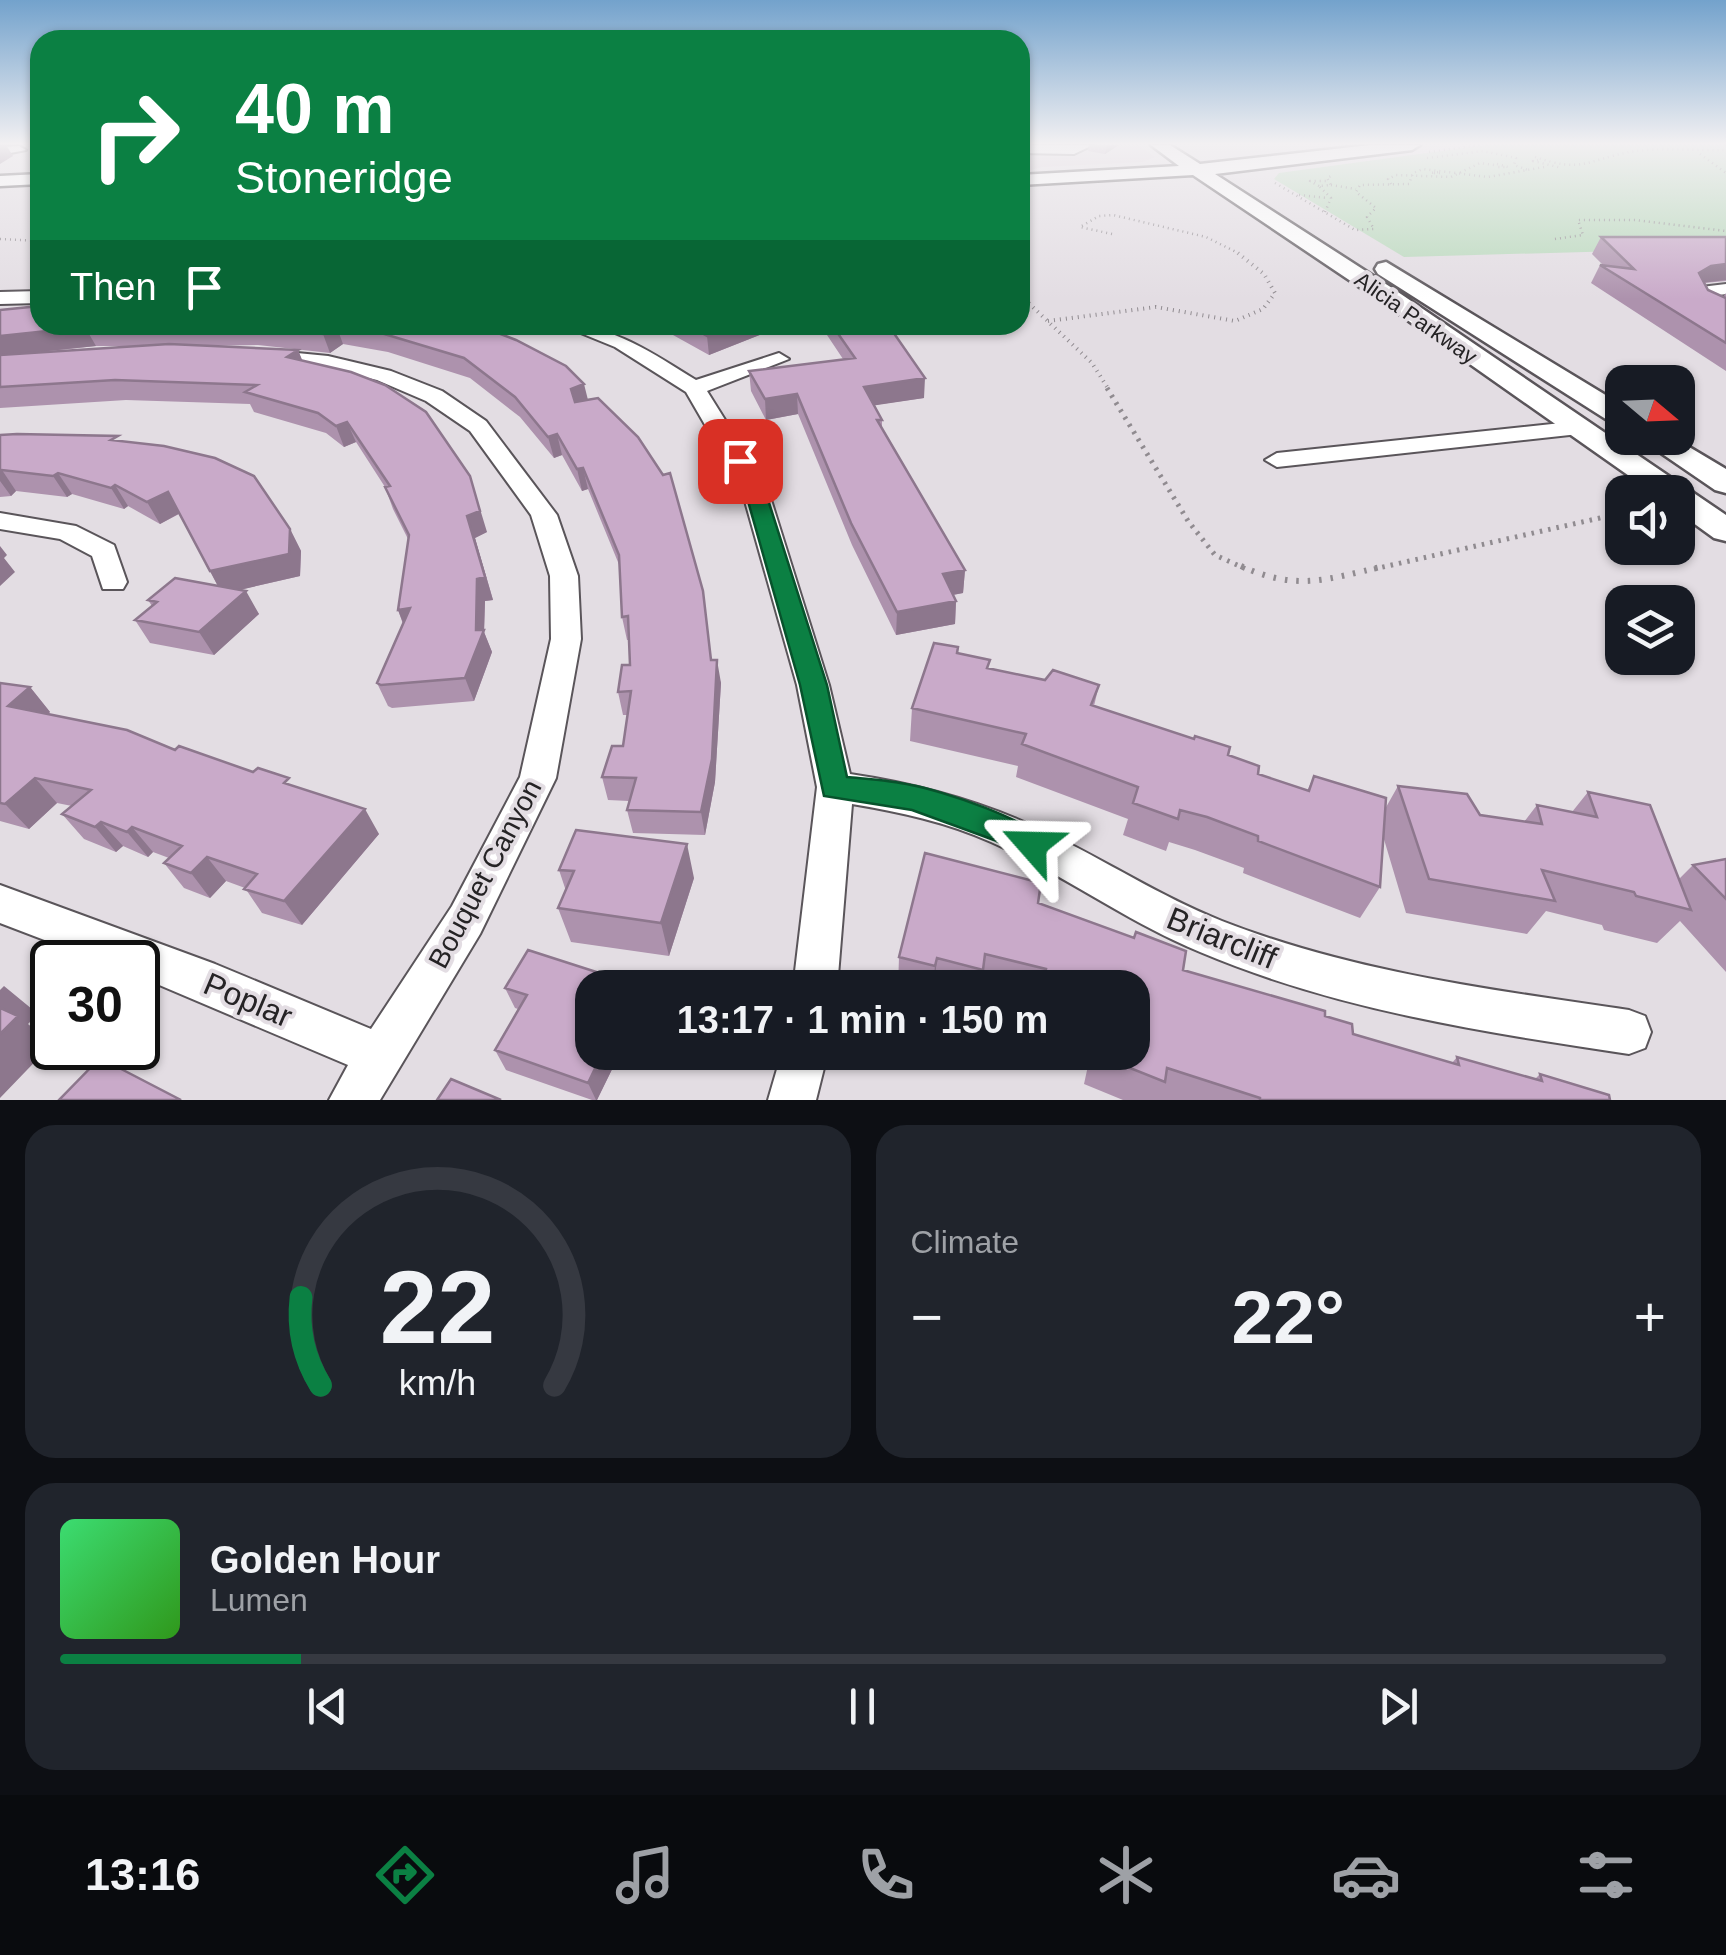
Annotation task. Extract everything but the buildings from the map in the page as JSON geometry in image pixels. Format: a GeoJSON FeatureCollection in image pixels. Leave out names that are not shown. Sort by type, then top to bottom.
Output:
{"type":"FeatureCollection","features":[{"type":"Feature","properties":{"kind":"main road","name":"Alicia Parkway"},"geometry":{"type":"LineString","coordinates":[[1249,196],[1648,475]]}},
{"type":"Feature","properties":{"kind":"main road","name":"Alicia Parkway"},"geometry":{"type":"LineString","coordinates":[[1272,196],[1605,406]]}},
{"type":"Feature","properties":{"kind":"main road"},"geometry":{"type":"LineString","coordinates":[[1681,455],[1726,483]]}},
{"type":"Feature","properties":{"kind":"main road","name":"Alicia Parkway"},"geometry":{"type":"LineString","coordinates":[[1695,509],[1726,531]]}},
{"type":"Feature","properties":{"kind":"street"},"geometry":{"type":"LineString","coordinates":[[1726,290],[1701,292],[1706,301],[1726,313]]}},
{"type":"Feature","properties":{"kind":"street"},"geometry":{"type":"LineString","coordinates":[[0,298],[30,297]]}},
{"type":"Feature","properties":{"kind":"street"},"geometry":{"type":"LineString","coordinates":[[598,335],[622,344],[694,388],[754,487],[814,685],[834,787],[817,970]]}},
{"type":"Feature","properties":{"kind":"street","name":"Bouquet Canyon"},"geometry":{"type":"LineString","coordinates":[[240,355],[328,362],[384,375],[434,396],[478,426],[544,515],[564,576],[566,640],[538,778],[466,920],[352,1100]]}},
{"type":"Feature","properties":{"kind":"street"},"geometry":{"type":"LineString","coordinates":[[694,388],[779,358]]}},
{"type":"Feature","properties":{"kind":"street"},"geometry":{"type":"LineString","coordinates":[[1278,460],[1580,428]]}},
{"type":"Feature","properties":{"kind":"street"},"geometry":{"type":"LineString","coordinates":[[0,521],[67,532],[104,552],[114,582]]}},
{"type":"Feature","properties":{"kind":"street","name":"Briarcliff"},"geometry":{"type":"LineString","coordinates":[[834,787],[913,798],[1005,831],[1111,889],[1212,937],[1309,972],[1428,1002],[1630,1032]]}},
{"type":"Feature","properties":{"kind":"street","name":"Poplar"},"geometry":{"type":"LineString","coordinates":[[0,904],[214,985],[382,1057]]}},
{"type":"Feature","properties":{"kind":"street"},"geometry":{"type":"LineString","coordinates":[[792,1100],[800,1070]]}},
{"type":"Feature","properties":{"kind":"path"},"geometry":{"type":"LineString","coordinates":[[1296,196],[1355,230],[1374,229],[1367,218],[1376,208],[1360,196]]}},
{"type":"Feature","properties":{"kind":"path"},"geometry":{"type":"LineString","coordinates":[[1310,196],[1331,198],[1325,212]]}},
{"type":"Feature","properties":{"kind":"path"},"geometry":{"type":"LineString","coordinates":[[1048,321],[1153,307],[1211,322],[1240,321],[1266,307],[1275,293],[1270,280],[1255,265],[1217,242],[1113,216],[1099,216],[1080,227],[1112,234]]}},
{"type":"Feature","properties":{"kind":"path"},"geometry":{"type":"LineString","coordinates":[[1555,239],[1583,236],[1578,220],[1635,220],[1726,231]]}},
{"type":"Feature","properties":{"kind":"path"},"geometry":{"type":"LineString","coordinates":[[0,240],[30,241]]}},
{"type":"Feature","properties":{"kind":"path"},"geometry":{"type":"LineString","coordinates":[[1030,304],[1092,363],[1188,521],[1215,554],[1264,576],[1306,584],[1605,517]]}},
{"type":"Feature","properties":{"kind":"green space"},"geometry":{"type":"Polygon","coordinates":[[[1303,196],[1726,196],[1726,248],[1404,257],[1303,196]]]}},
{"type":"Feature","properties":{"kind":"route"},"geometry":{"type":"LineString","coordinates":[[740,461],[754,487],[814,685],[834,787],[913,798],[1005,831],[1032,845]]}}]}
